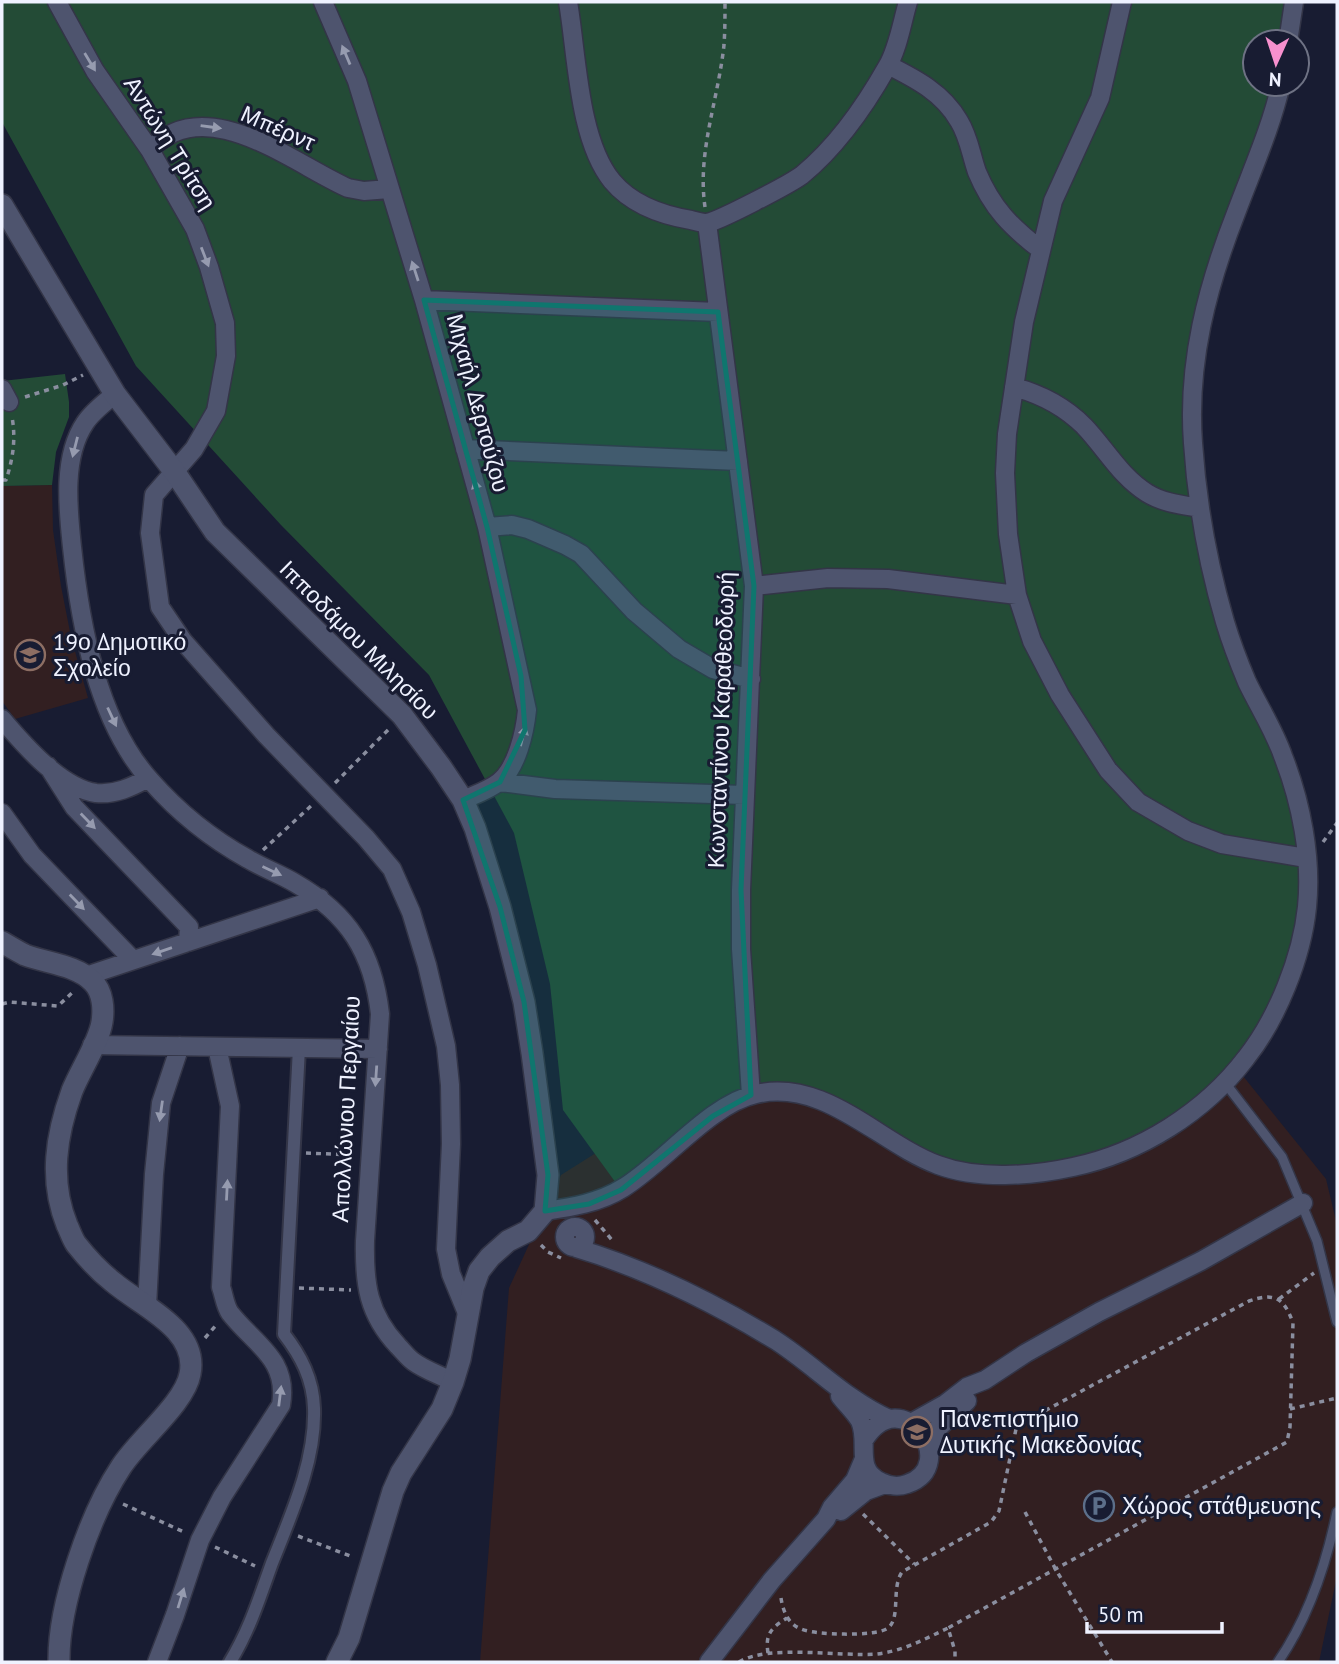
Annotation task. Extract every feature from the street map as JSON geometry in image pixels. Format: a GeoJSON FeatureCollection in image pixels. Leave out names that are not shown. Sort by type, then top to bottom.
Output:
{"type":"FeatureCollection","features":[{"type":"Feature","properties":{"kind":"street","name":"Αντώνη Τρίτση"},"geometry":{"type":"LineString","coordinates":[[57,2],[95,71],[150,150],[195,229],[225,323],[226,356],[216,411],[194,449],[154,495],[150,533],[160,607],[183,641],[383,858],[392,869],[411,912],[446,1046],[451,1144],[447,1263],[467,1313]]}},
{"type":"Feature","properties":{"kind":"street","name":"Μιχαήλ Δερτούζου"},"geometry":{"type":"LineString","coordinates":[[323,2],[357,81],[425,300],[487,527],[527,710],[520,750],[500,782]]}},
{"type":"Feature","properties":{"kind":"street"},"geometry":{"type":"LineString","coordinates":[[568,2],[583,111],[596,150],[612,180],[638,203],[655,211],[706,223],[800,177],[845,129],[888,65],[908,2]]}},
{"type":"Feature","properties":{"kind":"street"},"geometry":{"type":"LineString","coordinates":[[1122,2],[1100,98],[1053,201],[1024,323],[1005,473],[1008,534],[1017,595],[1032,641],[1060,695],[1108,770],[1138,802],[1188,831],[1222,844],[1306,858]]}},
{"type":"Feature","properties":{"kind":"street"},"geometry":{"type":"LineString","coordinates":[[1290,28],[1294,2]]}},
{"type":"Feature","properties":{"kind":"street"},"geometry":{"type":"LineString","coordinates":[[888,65],[923,83],[959,120],[988,196],[1011,227],[1041,250]]}},
{"type":"Feature","properties":{"kind":"street"},"geometry":{"type":"LineString","coordinates":[[337,1662],[349,1638],[401,1473],[442,1409],[453,1382],[460,1359],[467,1313],[479,1271],[508,1241],[528,1231],[545,1211],[589,1204],[621,1190],[713,1115],[751,1095],[775,1091],[799,1094],[827,1104],[897,1145],[941,1166],[990,1174],[1029,1175],[1076,1167],[1125,1152],[1157,1135],[1226,1084],[1257,1045],[1289,976],[1307,907],[1306,858],[1302,819],[1282,751],[1246,679],[1226,624],[1209,561],[1199,508],[1193,440],[1193,386],[1209,288],[1277,98]]}},
{"type":"Feature","properties":{"kind":"street","name":"Μπέρντ"},"geometry":{"type":"LineString","coordinates":[[150,150],[161,138],[178,129],[209,126],[236,132],[348,188],[364,191],[389,189]]}},
{"type":"Feature","properties":{"kind":"street","name":"Ιπποδάμου Μιλησίου"},"geometry":{"type":"LineString","coordinates":[[2,205],[115,394],[174,471],[215,532],[402,715],[463,800],[475,828],[500,907],[524,1002],[546,1162],[545,1211]]}},
{"type":"Feature","properties":{"kind":"street","name":"Κωνσταντίνου Καραθεοδωρή"},"geometry":{"type":"LineString","coordinates":[[706,223],[754,586],[744,795],[741,949],[751,1095]]}},
{"type":"Feature","properties":{"kind":"street"},"geometry":{"type":"LineString","coordinates":[[425,300],[718,312]]}},
{"type":"Feature","properties":{"kind":"street"},"geometry":{"type":"LineString","coordinates":[[1014,387],[1032,392],[1067,412],[1085,427],[1125,477],[1149,495],[1199,508]]}},
{"type":"Feature","properties":{"kind":"street","name":"Απολλώνιου Περγαίου"},"geometry":{"type":"LineString","coordinates":[[115,394],[93,413],[77,436],[71,469],[71,537],[83,620],[103,694],[124,743],[148,778],[184,816],[207,834],[251,861],[293,881],[320,898],[344,919],[368,962],[377,986],[380,1014],[364,1268],[367,1291],[377,1318],[387,1334],[412,1361],[453,1382]]}},
{"type":"Feature","properties":{"kind":"street"},"geometry":{"type":"LineString","coordinates":[[465,449],[738,461]]}},
{"type":"Feature","properties":{"kind":"street"},"geometry":{"type":"LineString","coordinates":[[487,527],[512,525],[528,529],[581,554],[634,611],[679,649],[713,669],[751,679]]}},
{"type":"Feature","properties":{"kind":"street"},"geometry":{"type":"LineString","coordinates":[[754,586],[828,578],[888,579],[1017,595]]}},
{"type":"Feature","properties":{"kind":"street"},"geometry":{"type":"LineString","coordinates":[[2,719],[21,742],[48,766],[80,787],[95,793],[115,792],[148,778]]}},
{"type":"Feature","properties":{"kind":"street"},"geometry":{"type":"LineString","coordinates":[[48,766],[74,807],[189,927],[188,942]]}},
{"type":"Feature","properties":{"kind":"street"},"geometry":{"type":"LineString","coordinates":[[463,800],[500,782],[555,789],[744,795]]}},
{"type":"Feature","properties":{"kind":"street"},"geometry":{"type":"LineString","coordinates":[[2,813],[32,855],[134,960]]}},
{"type":"Feature","properties":{"kind":"street"},"geometry":{"type":"LineString","coordinates":[[86,976],[320,898]]}},
{"type":"Feature","properties":{"kind":"street"},"geometry":{"type":"LineString","coordinates":[[2,942],[24,954],[86,976],[99,991],[103,1007],[102,1025],[72,1091],[56,1152],[56,1183],[63,1214],[74,1241],[93,1264],[185,1340],[190,1355],[191,1373],[184,1392],[121,1466],[87,1538],[65,1616],[59,1662]]}},
{"type":"Feature","properties":{"kind":"street"},"geometry":{"type":"LineString","coordinates":[[93,1045],[378,1049]]}},
{"type":"Feature","properties":{"kind":"street"},"geometry":{"type":"LineString","coordinates":[[147,1306],[161,1103],[180,1046]]}},
{"type":"Feature","properties":{"kind":"street"},"geometry":{"type":"LineString","coordinates":[[157,1662],[176,1615],[200,1540],[222,1497],[281,1405],[283,1391],[274,1360],[229,1311],[221,1287],[230,1105],[217,1047]]}},
{"type":"Feature","properties":{"kind":"street"},"geometry":{"type":"LineString","coordinates":[[230,1662],[248,1632],[307,1461],[313,1432],[314,1406],[307,1369],[284,1334],[299,1048]]}},
{"type":"Feature","properties":{"kind":"street"},"geometry":{"type":"LineString","coordinates":[[911,1423],[945,1405],[967,1387],[985,1381],[1026,1353],[1201,1261],[1303,1203]]}},
{"type":"Feature","properties":{"kind":"street"},"geometry":{"type":"LineString","coordinates":[[545,1211],[575,1242],[713,1306],[774,1340],[809,1363],[834,1386],[870,1411],[889,1419]]}},
{"type":"Feature","properties":{"kind":"street"},"geometry":{"type":"LineString","coordinates":[[827,1519],[839,1513],[866,1491],[885,1484],[907,1484],[916,1479],[924,1471],[936,1430],[972,1397],[985,1381]]}},
{"type":"Feature","properties":{"kind":"street"},"geometry":{"type":"LineString","coordinates":[[709,1662],[772,1580],[827,1519],[832,1507],[855,1480],[863,1461],[864,1440],[859,1420],[834,1386]]}},
{"type":"Feature","properties":{"kind":"street"},"geometry":{"type":"LineString","coordinates":[[864,1440],[878,1423],[900,1419],[920,1429],[929,1449]]}},
{"type":"Feature","properties":{"kind":"street"},"geometry":{"type":"LineString","coordinates":[[863,1461],[867,1471],[885,1484]]}},
{"type":"Feature","properties":{"kind":"lane"},"geometry":{"type":"LineString","coordinates":[[1226,1084],[1282,1157],[1303,1203],[1325,1264],[1337,1322]]}},
{"type":"Feature","properties":{"kind":"lane"},"geometry":{"type":"LineString","coordinates":[[1278,1662],[1289,1647],[1317,1589],[1337,1512]]}},
{"type":"Feature","properties":{"kind":"path"},"geometry":{"type":"LineString","coordinates":[[706,223],[701,182],[724,46],[725,2]]}},
{"type":"Feature","properties":{"kind":"path"},"geometry":{"type":"LineString","coordinates":[[2,480],[6,480],[12,462],[15,433],[6,395],[63,385]]}},
{"type":"Feature","properties":{"kind":"path"},"geometry":{"type":"LineString","coordinates":[[2,1004],[10,1002],[58,1006],[86,976]]}},
{"type":"Feature","properties":{"kind":"path"},"geometry":{"type":"LineString","coordinates":[[294,1153],[370,1155]]}},
{"type":"Feature","properties":{"kind":"path"},"geometry":{"type":"LineString","coordinates":[[528,1231],[548,1252],[575,1242]]}},
{"type":"Feature","properties":{"kind":"path"},"geometry":{"type":"LineString","coordinates":[[1279,1299],[1325,1264]]}},
{"type":"Feature","properties":{"kind":"path"},"geometry":{"type":"LineString","coordinates":[[287,1288],[367,1291]]}},
{"type":"Feature","properties":{"kind":"path"},"geometry":{"type":"LineString","coordinates":[[739,1662],[768,1653],[855,1654],[898,1651],[948,1628],[1281,1447],[1287,1442],[1290,1409],[1293,1323],[1287,1307],[1279,1299],[1265,1296],[1249,1301],[1024,1422],[1016,1429],[999,1511],[991,1522],[902,1572],[897,1579],[894,1620],[887,1630],[872,1634],[811,1632],[799,1629],[782,1607],[780,1596],[784,1589]]}},
{"type":"Feature","properties":{"kind":"path"},"geometry":{"type":"LineString","coordinates":[[190,1355],[229,1311]]}},
{"type":"Feature","properties":{"kind":"path"},"geometry":{"type":"LineString","coordinates":[[1290,1409],[1337,1398]]}},
{"type":"Feature","properties":{"kind":"path"},"geometry":{"type":"LineString","coordinates":[[105,1496],[269,1572]]}},
{"type":"Feature","properties":{"kind":"path"},"geometry":{"type":"LineString","coordinates":[[850,1502],[914,1564]]}},
{"type":"Feature","properties":{"kind":"path"},"geometry":{"type":"LineString","coordinates":[[1025,1512],[1056,1570],[1112,1662]]}},
{"type":"Feature","properties":{"kind":"path"},"geometry":{"type":"LineString","coordinates":[[284,1531],[371,1563]]}},
{"type":"Feature","properties":{"kind":"path"},"geometry":{"type":"LineString","coordinates":[[768,1653],[766,1638],[772,1629],[788,1618]]}},
{"type":"Feature","properties":{"kind":"path"},"geometry":{"type":"LineString","coordinates":[[948,1628],[956,1662]]}},
{"type":"Feature","properties":{"kind":"path"},"geometry":{"type":"LineString","coordinates":[[877,1662],[878,1653]]}},
{"type":"Feature","properties":{"kind":"path"},"geometry":{"type":"LineString","coordinates":[[850,1662],[855,1654]]}},
{"type":"Feature","properties":{"kind":"highlighted area"},"geometry":{"type":"Polygon","coordinates":[[[424,300],[718,312],[754,586],[741,890],[751,1095],[713,1116],[621,1190],[589,1204],[545,1211],[548,1175],[524,1002],[500,907],[463,800],[500,782],[525,730],[521,676],[487,527],[424,300]]]}},
{"type":"Feature","properties":{"kind":"shaded area"},"geometry":{"type":"Polygon","coordinates":[[[52,485],[53,530],[61,586],[71,637],[88,698],[15,719],[2,701],[2,486],[52,485]]]}},
{"type":"Feature","properties":{"kind":"shaded area","name":"Πανεπιστήμιο Δυτικής Μακεδονίας"},"geometry":{"type":"Polygon","coordinates":[[[783,1035],[1210,1035],[1326,1179],[1337,1225],[1337,1576],[1319,1662],[480,1662],[509,1288],[561,1175],[783,1035]]]}},
{"type":"Feature","properties":{"kind":"green space"},"geometry":{"type":"Polygon","coordinates":[[[2,2],[1294,2],[1290,28],[1241,28],[1241,98],[1276,98],[1234,217],[1193,386],[1209,561],[1292,782],[1307,907],[1257,1045],[1186,1115],[1076,1167],[941,1166],[827,1104],[751,1095],[621,1190],[563,1110],[550,984],[514,833],[429,675],[281,525],[136,366],[2,122],[2,2]]]}},
{"type":"Feature","properties":{"kind":"green space"},"geometry":{"type":"Polygon","coordinates":[[[65,374],[69,417],[56,452],[52,485],[2,486],[2,381],[65,374]]]}},
{"type":"Feature","properties":{"kind":"place","name":"19ο Δημοτικό Σχολείο"},"geometry":{"type":"Point","coordinates":[30,655]}},
{"type":"Feature","properties":{"kind":"place","name":"Πανεπιστήμιο Δυτικής Μακεδονίας"},"geometry":{"type":"Point","coordinates":[917,1432]}},
{"type":"Feature","properties":{"kind":"place","name":"Χώρος στάθμευσης"},"geometry":{"type":"Point","coordinates":[1099,1506]}}]}
